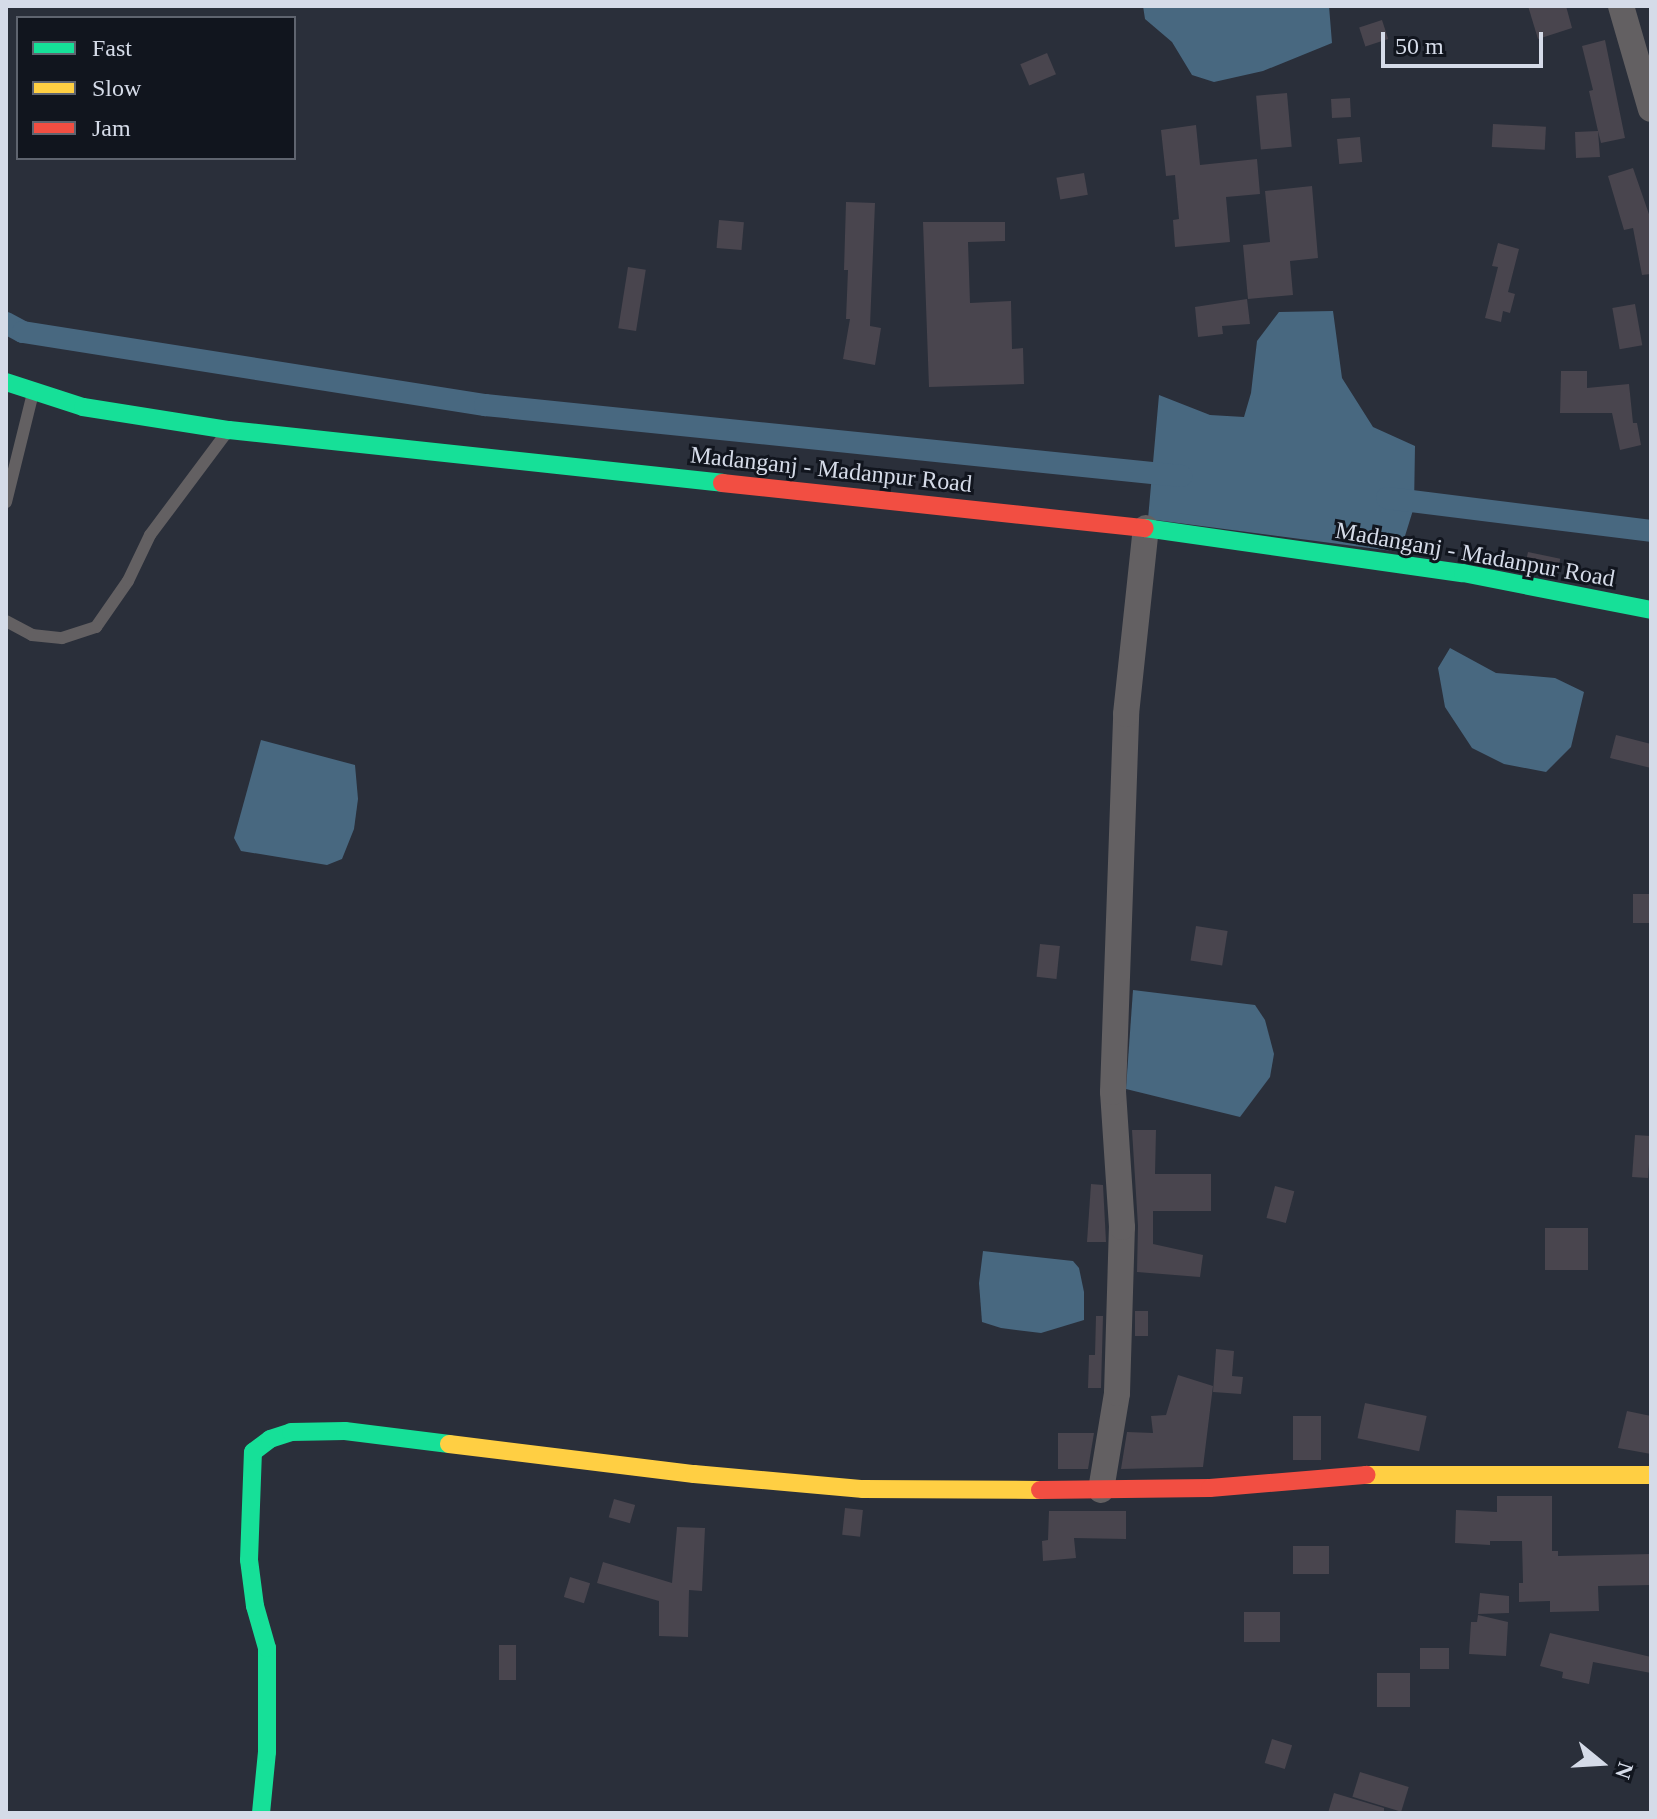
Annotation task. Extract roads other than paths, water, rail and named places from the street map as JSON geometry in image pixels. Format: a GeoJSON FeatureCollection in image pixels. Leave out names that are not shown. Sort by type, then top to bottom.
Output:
{"type":"FeatureCollection","features":[{"type":"Feature","properties":{"kind":"street"},"geometry":{"type":"LineString","coordinates":[[1621,6],[1651,109]]}},
{"type":"Feature","properties":{"kind":"street","name":"Madanganj - Madanpur Road"},"geometry":{"type":"LineString","coordinates":[[6,382],[83,407],[229,430],[1146,528],[1463,573],[1651,610]]}},
{"type":"Feature","properties":{"kind":"street"},"geometry":{"type":"LineString","coordinates":[[1101,1490],[1117,1393],[1122,1227],[1113,1092],[1126,714],[1146,528]]}},
{"type":"Feature","properties":{"kind":"street"},"geometry":{"type":"LineString","coordinates":[[261,1813],[267,1752],[267,1648],[255,1606],[249,1560],[253,1452],[270,1439],[291,1432],[345,1431],[694,1474],[863,1489],[1101,1490],[1210,1488],[1367,1475],[1651,1475]]}},
{"type":"Feature","properties":{"kind":"lane"},"geometry":{"type":"LineString","coordinates":[[6,502],[33,391]]}},
{"type":"Feature","properties":{"kind":"lane"},"geometry":{"type":"LineString","coordinates":[[6,621],[32,635],[62,638],[96,627],[128,581],[150,535],[229,430]]}},
{"type":"Feature","properties":{"kind":"water"},"geometry":{"type":"Polygon","coordinates":[[[1143,6],[1329,6],[1332,43],[1263,71],[1214,82],[1192,75],[1172,42],[1145,19],[1143,6]]]}},
{"type":"Feature","properties":{"kind":"water"},"geometry":{"type":"Polygon","coordinates":[[[1333,311],[1342,378],[1373,427],[1415,446],[1414,507],[1400,552],[1148,519],[1159,395],[1210,415],[1244,417],[1251,393],[1257,341],[1279,312],[1333,311]]]}},
{"type":"Feature","properties":{"kind":"water"},"geometry":{"type":"Polygon","coordinates":[[[1450,648],[1496,673],[1555,678],[1584,692],[1571,747],[1546,772],[1504,764],[1472,748],[1445,707],[1438,668],[1450,648]]]}},
{"type":"Feature","properties":{"kind":"water"},"geometry":{"type":"Polygon","coordinates":[[[261,740],[355,765],[358,799],[354,829],[342,859],[327,865],[241,851],[234,838],[261,740]]]}},
{"type":"Feature","properties":{"kind":"water"},"geometry":{"type":"Polygon","coordinates":[[[1133,990],[1255,1005],[1265,1020],[1274,1054],[1270,1077],[1240,1117],[1126,1089],[1133,990]]]}},
{"type":"Feature","properties":{"kind":"water"},"geometry":{"type":"Polygon","coordinates":[[[983,1251],[1073,1261],[1079,1268],[1084,1292],[1084,1320],[1041,1333],[1001,1328],[982,1322],[979,1283],[983,1251]]]}},
{"type":"Feature","properties":{"kind":"waterway"},"geometry":{"type":"LineString","coordinates":[[6,323],[23,332],[485,405],[1181,476]]}},
{"type":"Feature","properties":{"kind":"waterway"},"geometry":{"type":"LineString","coordinates":[[1387,498],[1651,531]]}}]}
